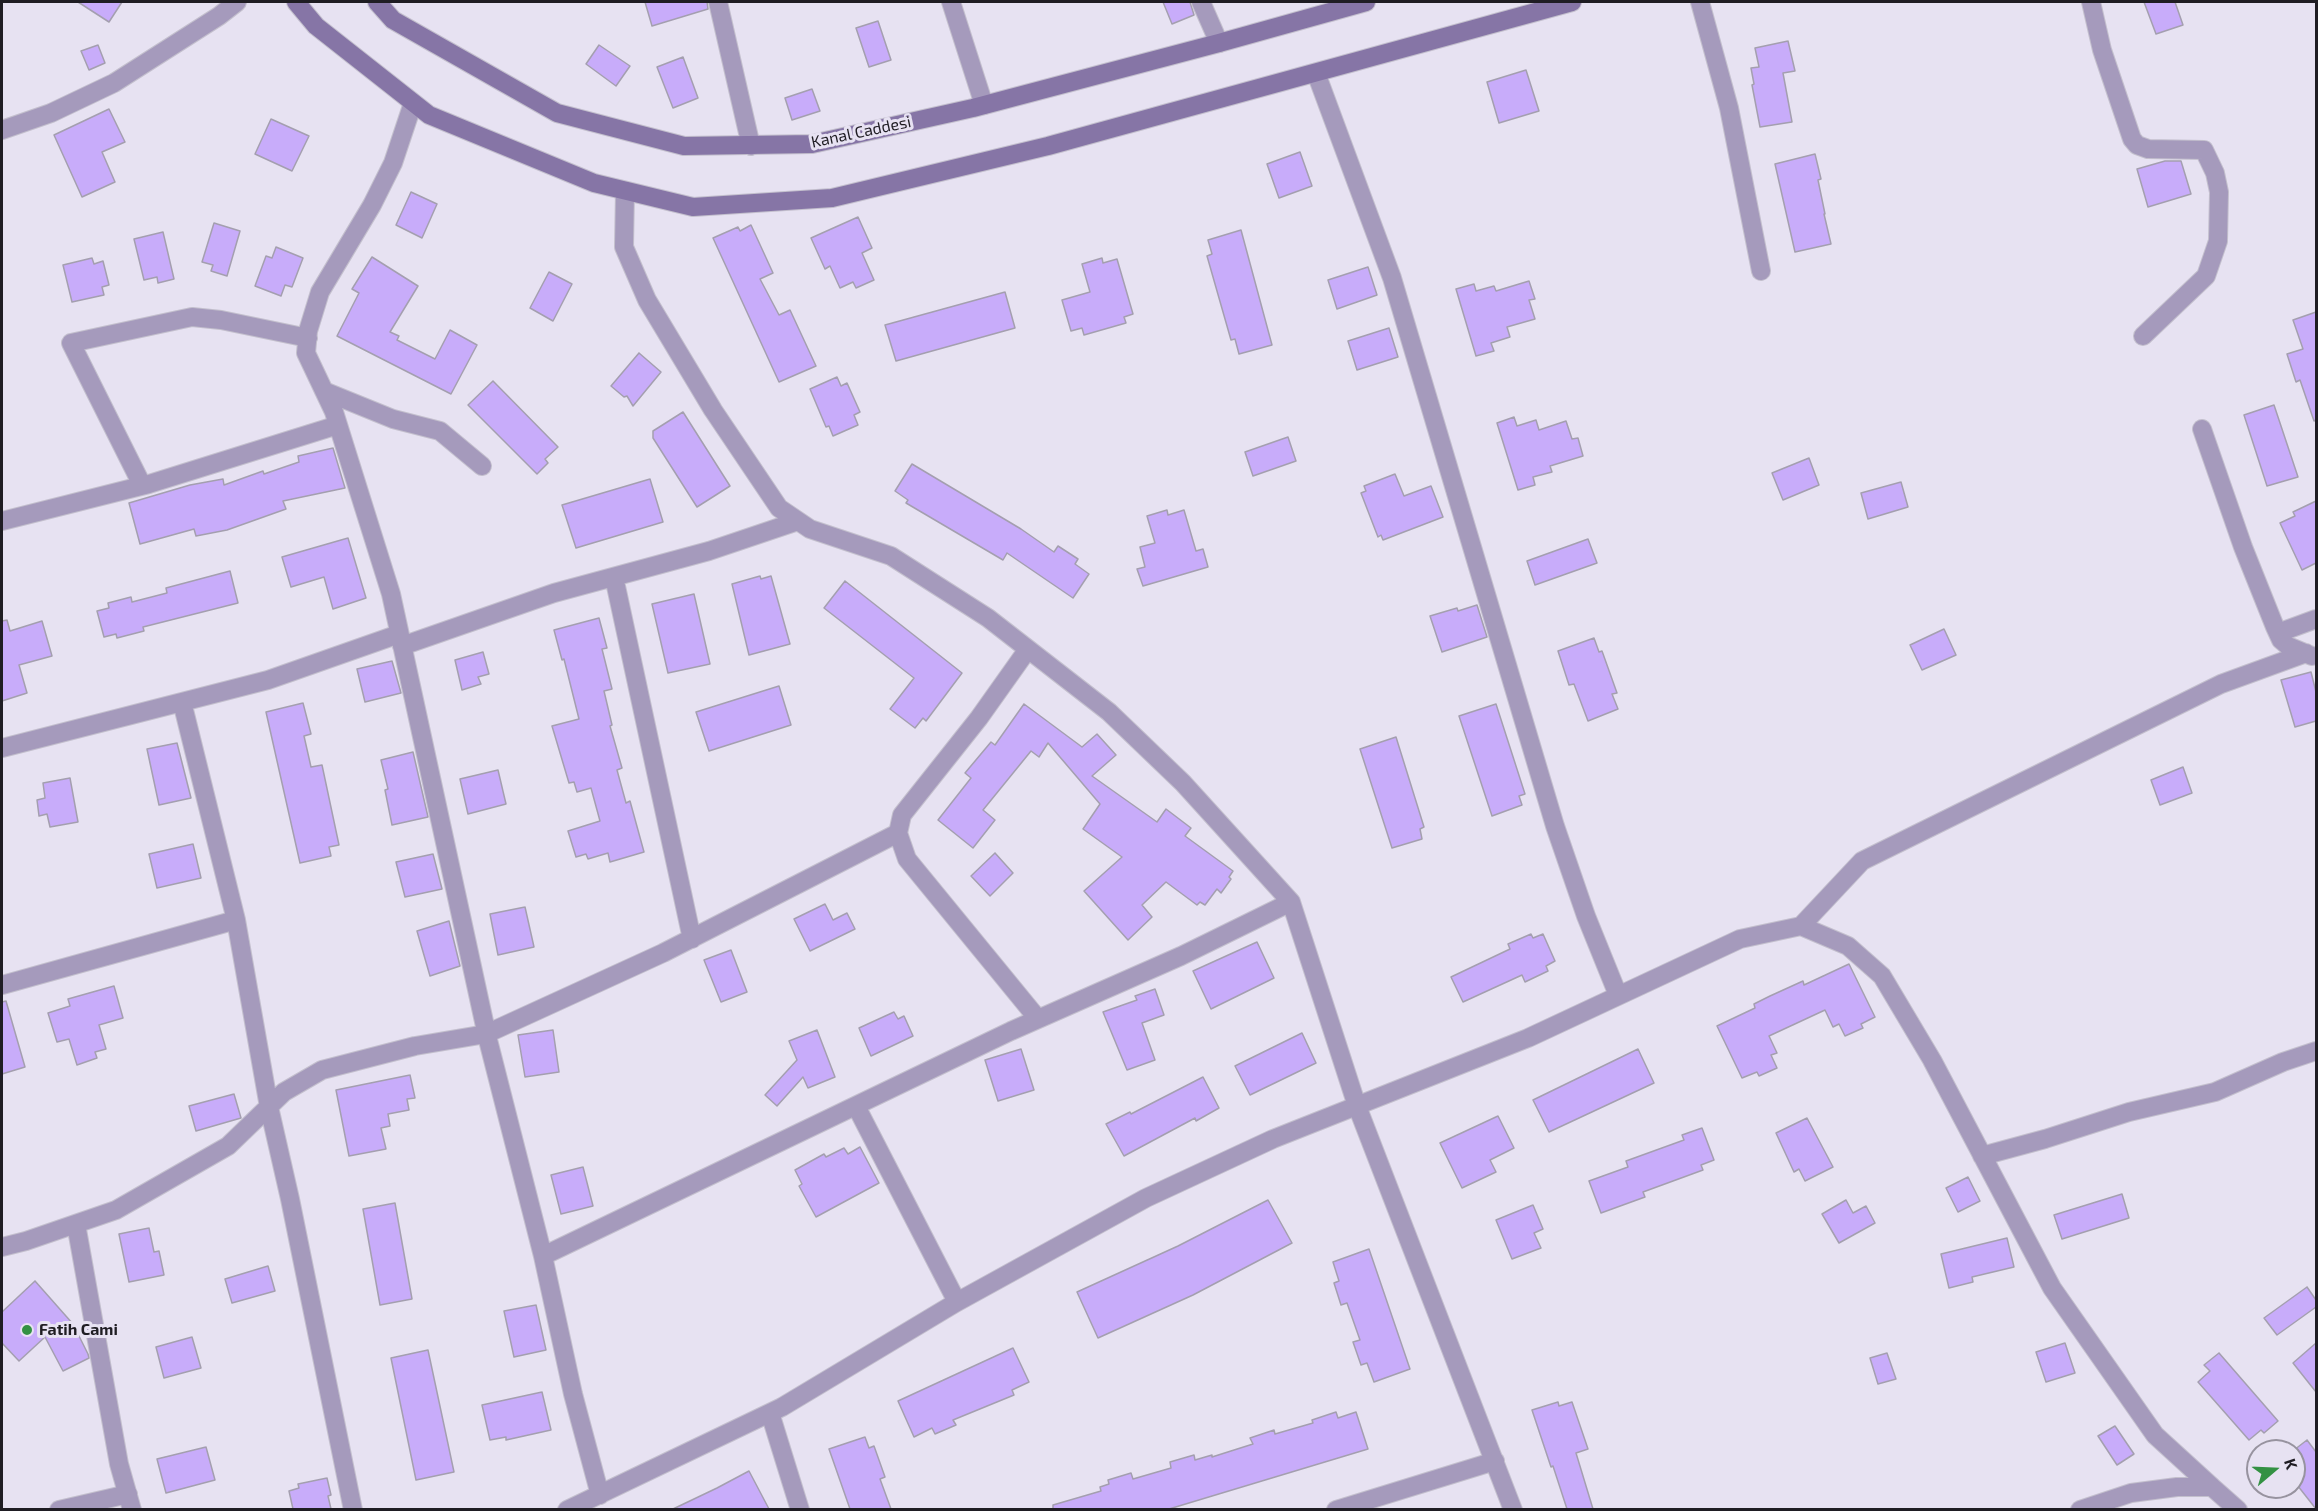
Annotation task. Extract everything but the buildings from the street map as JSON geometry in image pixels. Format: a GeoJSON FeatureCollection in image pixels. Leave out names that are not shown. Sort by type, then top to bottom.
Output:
{"type":"FeatureCollection","features":[{"type":"Feature","properties":{"kind":"main road"},"geometry":{"type":"LineString","coordinates":[[296,2],[316,26],[429,115],[594,183],[693,207],[832,198],[1048,146],[1572,2]]}},
{"type":"Feature","properties":{"kind":"main road","name":"Kanal Caddesi"},"geometry":{"type":"LineString","coordinates":[[376,2],[393,20],[557,113],[684,146],[812,144],[984,105],[1219,44],[1366,2]]}},
{"type":"Feature","properties":{"kind":"street"},"geometry":{"type":"LineString","coordinates":[[2,130],[51,113],[114,83],[237,2]]}},
{"type":"Feature","properties":{"kind":"street"},"geometry":{"type":"LineString","coordinates":[[718,2],[751,146]]}},
{"type":"Feature","properties":{"kind":"street"},"geometry":{"type":"LineString","coordinates":[[951,2],[984,105]]}},
{"type":"Feature","properties":{"kind":"street"},"geometry":{"type":"LineString","coordinates":[[1202,2],[1219,44]]}},
{"type":"Feature","properties":{"kind":"street"},"geometry":{"type":"LineString","coordinates":[[1700,2],[1729,108],[1761,271]]}},
{"type":"Feature","properties":{"kind":"street"},"geometry":{"type":"LineString","coordinates":[[2091,2],[2102,50],[2132,139],[2137,145],[2148,150],[2204,150],[2215,173],[2219,192],[2218,242],[2206,276],[2143,336]]}},
{"type":"Feature","properties":{"kind":"street"},"geometry":{"type":"LineString","coordinates":[[1316,73],[1392,278],[1555,826],[1586,916],[1618,995]]}},
{"type":"Feature","properties":{"kind":"street"},"geometry":{"type":"LineString","coordinates":[[413,103],[393,163],[372,205],[320,292],[306,353],[338,425],[391,594],[486,1034],[543,1256],[573,1394],[600,1495]]}},
{"type":"Feature","properties":{"kind":"street"},"geometry":{"type":"LineString","coordinates":[[625,190],[624,247],[647,300],[713,410],[779,508],[810,529],[891,556],[988,618],[1109,712],[1183,783],[1291,902],[1357,1106],[1514,1509]]}},
{"type":"Feature","properties":{"kind":"street"},"geometry":{"type":"LineString","coordinates":[[142,485],[71,343],[192,317],[221,320],[308,338]]}},
{"type":"Feature","properties":{"kind":"street"},"geometry":{"type":"LineString","coordinates":[[324,391],[393,419],[440,431],[482,466]]}},
{"type":"Feature","properties":{"kind":"street"},"geometry":{"type":"LineString","coordinates":[[2,521],[142,485],[338,425]]}},
{"type":"Feature","properties":{"kind":"street"},"geometry":{"type":"LineString","coordinates":[[2202,429],[2243,547],[2278,633],[2288,646],[2311,655]]}},
{"type":"Feature","properties":{"kind":"street"},"geometry":{"type":"LineString","coordinates":[[2,748],[268,680],[554,594],[709,551],[798,521]]}},
{"type":"Feature","properties":{"kind":"street"},"geometry":{"type":"LineString","coordinates":[[614,577],[692,939]]}},
{"type":"Feature","properties":{"kind":"street"},"geometry":{"type":"LineString","coordinates":[[2278,633],[2316,619]]}},
{"type":"Feature","properties":{"kind":"street"},"geometry":{"type":"LineString","coordinates":[[1028,649],[979,718],[902,815],[898,833],[907,858],[1038,1019]]}},
{"type":"Feature","properties":{"kind":"street"},"geometry":{"type":"LineString","coordinates":[[567,1509],[770,1413],[957,1302],[1146,1198],[1273,1139],[1528,1038],[1740,939],[1801,926],[1862,861],[2220,684],[2311,655]]}},
{"type":"Feature","properties":{"kind":"street"},"geometry":{"type":"LineString","coordinates":[[182,702],[236,920],[269,1107],[353,1509]]}},
{"type":"Feature","properties":{"kind":"street"},"geometry":{"type":"LineString","coordinates":[[2,1247],[27,1241],[116,1210],[228,1146],[284,1092],[322,1070],[415,1046],[486,1034],[692,939],[898,833]]}},
{"type":"Feature","properties":{"kind":"street"},"geometry":{"type":"LineString","coordinates":[[543,1256],[1038,1019],[1181,956],[1291,902]]}},
{"type":"Feature","properties":{"kind":"street"},"geometry":{"type":"LineString","coordinates":[[2,985],[236,920]]}},
{"type":"Feature","properties":{"kind":"street"},"geometry":{"type":"LineString","coordinates":[[1801,926],[1848,946],[1881,976],[1932,1060],[2052,1288],[2156,1435],[2238,1509]]}},
{"type":"Feature","properties":{"kind":"street"},"geometry":{"type":"LineString","coordinates":[[1982,1156],[2045,1139],[2128,1112],[2216,1092],[2283,1062],[2316,1052]]}},
{"type":"Feature","properties":{"kind":"street"},"geometry":{"type":"LineString","coordinates":[[856,1106],[957,1302]]}},
{"type":"Feature","properties":{"kind":"street"},"geometry":{"type":"LineString","coordinates":[[59,1509],[130,1502],[119,1464],[76,1224]]}},
{"type":"Feature","properties":{"kind":"street"},"geometry":{"type":"LineString","coordinates":[[770,1413],[800,1509]]}},
{"type":"Feature","properties":{"kind":"street"},"geometry":{"type":"LineString","coordinates":[[1336,1509],[1495,1461]]}},
{"type":"Feature","properties":{"kind":"street"},"geometry":{"type":"LineString","coordinates":[[2080,1509],[2131,1493],[2177,1487],[2212,1487]]}},
{"type":"Feature","properties":{"kind":"place","name":"Fatih Cami"},"geometry":{"type":"Point","coordinates":[27,1330]}}]}
